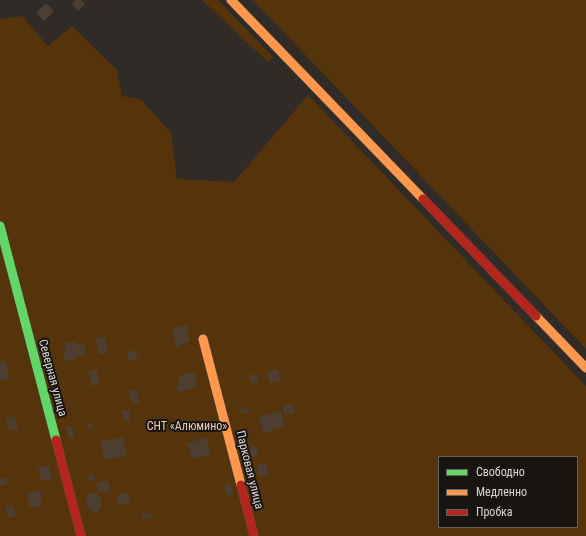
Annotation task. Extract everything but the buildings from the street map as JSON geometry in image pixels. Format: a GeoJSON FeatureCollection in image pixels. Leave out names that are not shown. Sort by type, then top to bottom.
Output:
{"type":"FeatureCollection","features":[{"type":"Feature","properties":{"kind":"street"},"geometry":{"type":"LineString","coordinates":[[231,0],[586,368]]}},
{"type":"Feature","properties":{"kind":"street","name":"Северная улица"},"geometry":{"type":"LineString","coordinates":[[0,226],[81,536]]}},
{"type":"Feature","properties":{"kind":"street","name":"Парковая улица"},"geometry":{"type":"LineString","coordinates":[[203,340],[254,536]]}},
{"type":"Feature","properties":{"kind":"green space"},"geometry":{"type":"Polygon","coordinates":[[[202,0],[218,0],[273,57],[269,63],[202,0]]]}},
{"type":"Feature","properties":{"kind":"green space"},"geometry":{"type":"Polygon","coordinates":[[[253,0],[586,0],[586,349],[253,0]]]}},
{"type":"Feature","properties":{"kind":"green space","name":"СНТ «Алюмино»"},"geometry":{"type":"Polygon","coordinates":[[[22,16],[48,46],[72,26],[117,70],[122,96],[141,99],[171,133],[177,179],[234,182],[308,95],[586,386],[586,536],[0,536],[0,19],[22,16]]]}},
{"type":"Feature","properties":{"kind":"traffic: fast"},"geometry":{"type":"LineString","coordinates":[[0,226],[56,440]]}},
{"type":"Feature","properties":{"kind":"traffic: slow"},"geometry":{"type":"LineString","coordinates":[[231,0],[423,199]]}},
{"type":"Feature","properties":{"kind":"traffic: slow"},"geometry":{"type":"LineString","coordinates":[[536,316],[586,368]]}},
{"type":"Feature","properties":{"kind":"traffic: slow"},"geometry":{"type":"LineString","coordinates":[[203,339],[241,485]]}},
{"type":"Feature","properties":{"kind":"traffic: jam"},"geometry":{"type":"LineString","coordinates":[[423,199],[536,316]]}},
{"type":"Feature","properties":{"kind":"traffic: jam"},"geometry":{"type":"LineString","coordinates":[[56,440],[81,536]]}},
{"type":"Feature","properties":{"kind":"traffic: jam"},"geometry":{"type":"LineString","coordinates":[[241,485],[254,536]]}}]}
